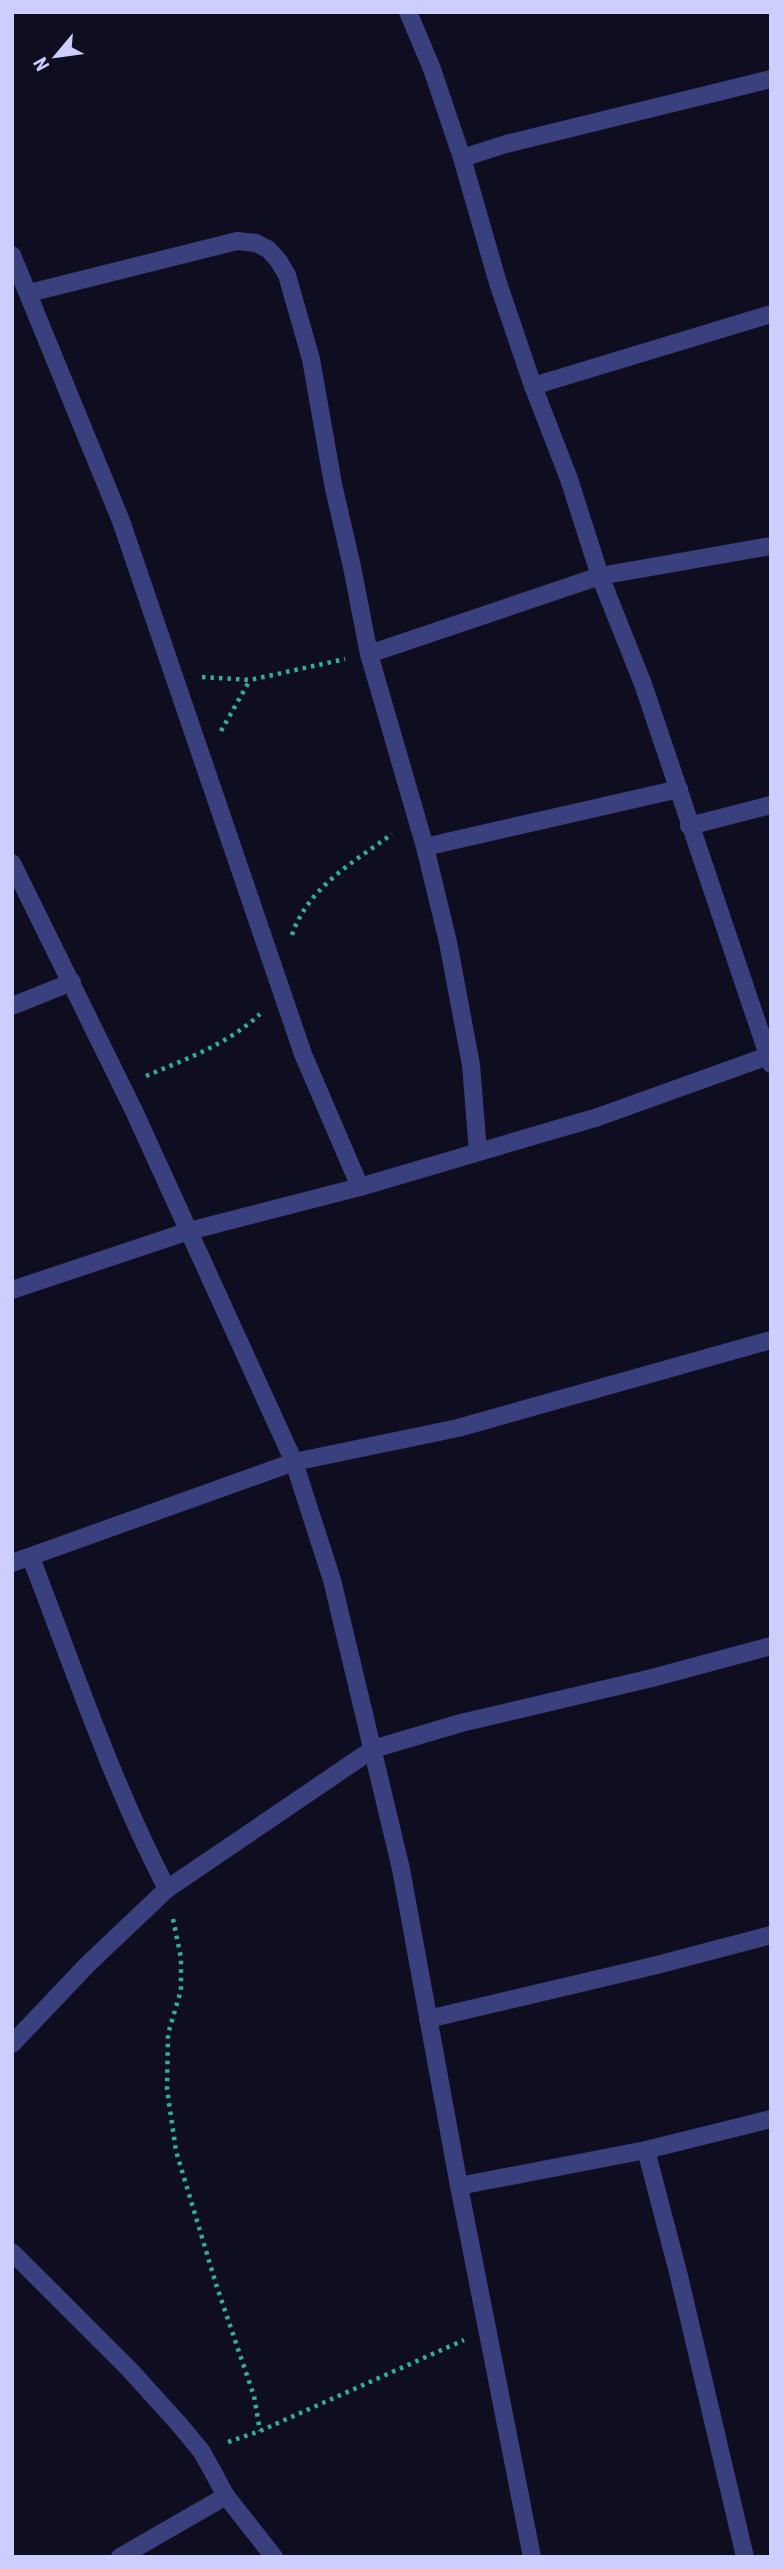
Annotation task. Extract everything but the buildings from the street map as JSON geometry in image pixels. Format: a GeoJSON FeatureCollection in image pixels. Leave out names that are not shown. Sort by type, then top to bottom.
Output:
{"type":"FeatureCollection","features":[{"type":"Feature","properties":{"kind":"street"},"geometry":{"type":"LineString","coordinates":[[12,1290],[189,1230],[360,1187],[598,1117],[769,1060],[643,684],[600,576],[569,479],[533,386],[432,69],[408,12]]}},
{"type":"Feature","properties":{"kind":"street"},"geometry":{"type":"LineString","coordinates":[[462,158],[506,144],[771,79]]}},
{"type":"Feature","properties":{"kind":"street"},"geometry":{"type":"LineString","coordinates":[[30,293],[237,241],[256,243],[273,254],[287,275],[311,359],[333,485],[369,654],[425,847],[448,942],[466,1040],[478,1151]]}},
{"type":"Feature","properties":{"kind":"street"},"geometry":{"type":"LineString","coordinates":[[12,255],[30,293],[121,521],[303,1054],[360,1187]]}},
{"type":"Feature","properties":{"kind":"street"},"geometry":{"type":"LineString","coordinates":[[533,386],[771,314]]}},
{"type":"Feature","properties":{"kind":"street"},"geometry":{"type":"LineString","coordinates":[[369,654],[600,576],[771,546]]}},
{"type":"Feature","properties":{"kind":"street"},"geometry":{"type":"LineString","coordinates":[[425,847],[679,789]]}},
{"type":"Feature","properties":{"kind":"street"},"geometry":{"type":"LineString","coordinates":[[689,826],[771,805]]}},
{"type":"Feature","properties":{"kind":"street"},"geometry":{"type":"LineString","coordinates":[[12,863],[72,982],[189,1230],[293,1462],[332,1580],[401,1869],[459,2186],[532,2557]]}},
{"type":"Feature","properties":{"kind":"street"},"geometry":{"type":"LineString","coordinates":[[12,1006],[72,982]]}},
{"type":"Feature","properties":{"kind":"street"},"geometry":{"type":"LineString","coordinates":[[12,1563],[293,1462],[458,1428],[771,1340]]}},
{"type":"Feature","properties":{"kind":"street"},"geometry":{"type":"LineString","coordinates":[[31,1558],[115,1779],[136,1830],[167,1889]]}},
{"type":"Feature","properties":{"kind":"street"},"geometry":{"type":"LineString","coordinates":[[12,2044],[87,1965],[167,1889],[373,1749],[461,1723],[652,1678],[771,1646]]}},
{"type":"Feature","properties":{"kind":"street"},"geometry":{"type":"LineString","coordinates":[[428,2019],[771,1935]]}},
{"type":"Feature","properties":{"kind":"street"},"geometry":{"type":"LineString","coordinates":[[459,2186],[646,2150],[771,2119]]}},
{"type":"Feature","properties":{"kind":"street"},"geometry":{"type":"LineString","coordinates":[[646,2150],[679,2276],[745,2557]]}},
{"type":"Feature","properties":{"kind":"street"},"geometry":{"type":"LineString","coordinates":[[12,2252],[130,2370],[202,2452],[226,2496],[274,2557]]}},
{"type":"Feature","properties":{"kind":"street"},"geometry":{"type":"LineString","coordinates":[[120,2557],[226,2496]]}},
{"type":"Feature","properties":{"kind":"path"},"geometry":{"type":"LineString","coordinates":[[169,659],[204,678],[250,680],[369,654]]}},
{"type":"Feature","properties":{"kind":"path"},"geometry":{"type":"LineString","coordinates":[[204,762],[250,680]]}},
{"type":"Feature","properties":{"kind":"path"},"geometry":{"type":"LineString","coordinates":[[167,1889],[181,1958],[181,1990],[168,2035],[167,2089],[176,2151],[216,2284],[254,2396],[260,2431]]}},
{"type":"Feature","properties":{"kind":"path"},"geometry":{"type":"LineString","coordinates":[[202,2452],[260,2431],[446,2346],[488,2332]]}}]}
